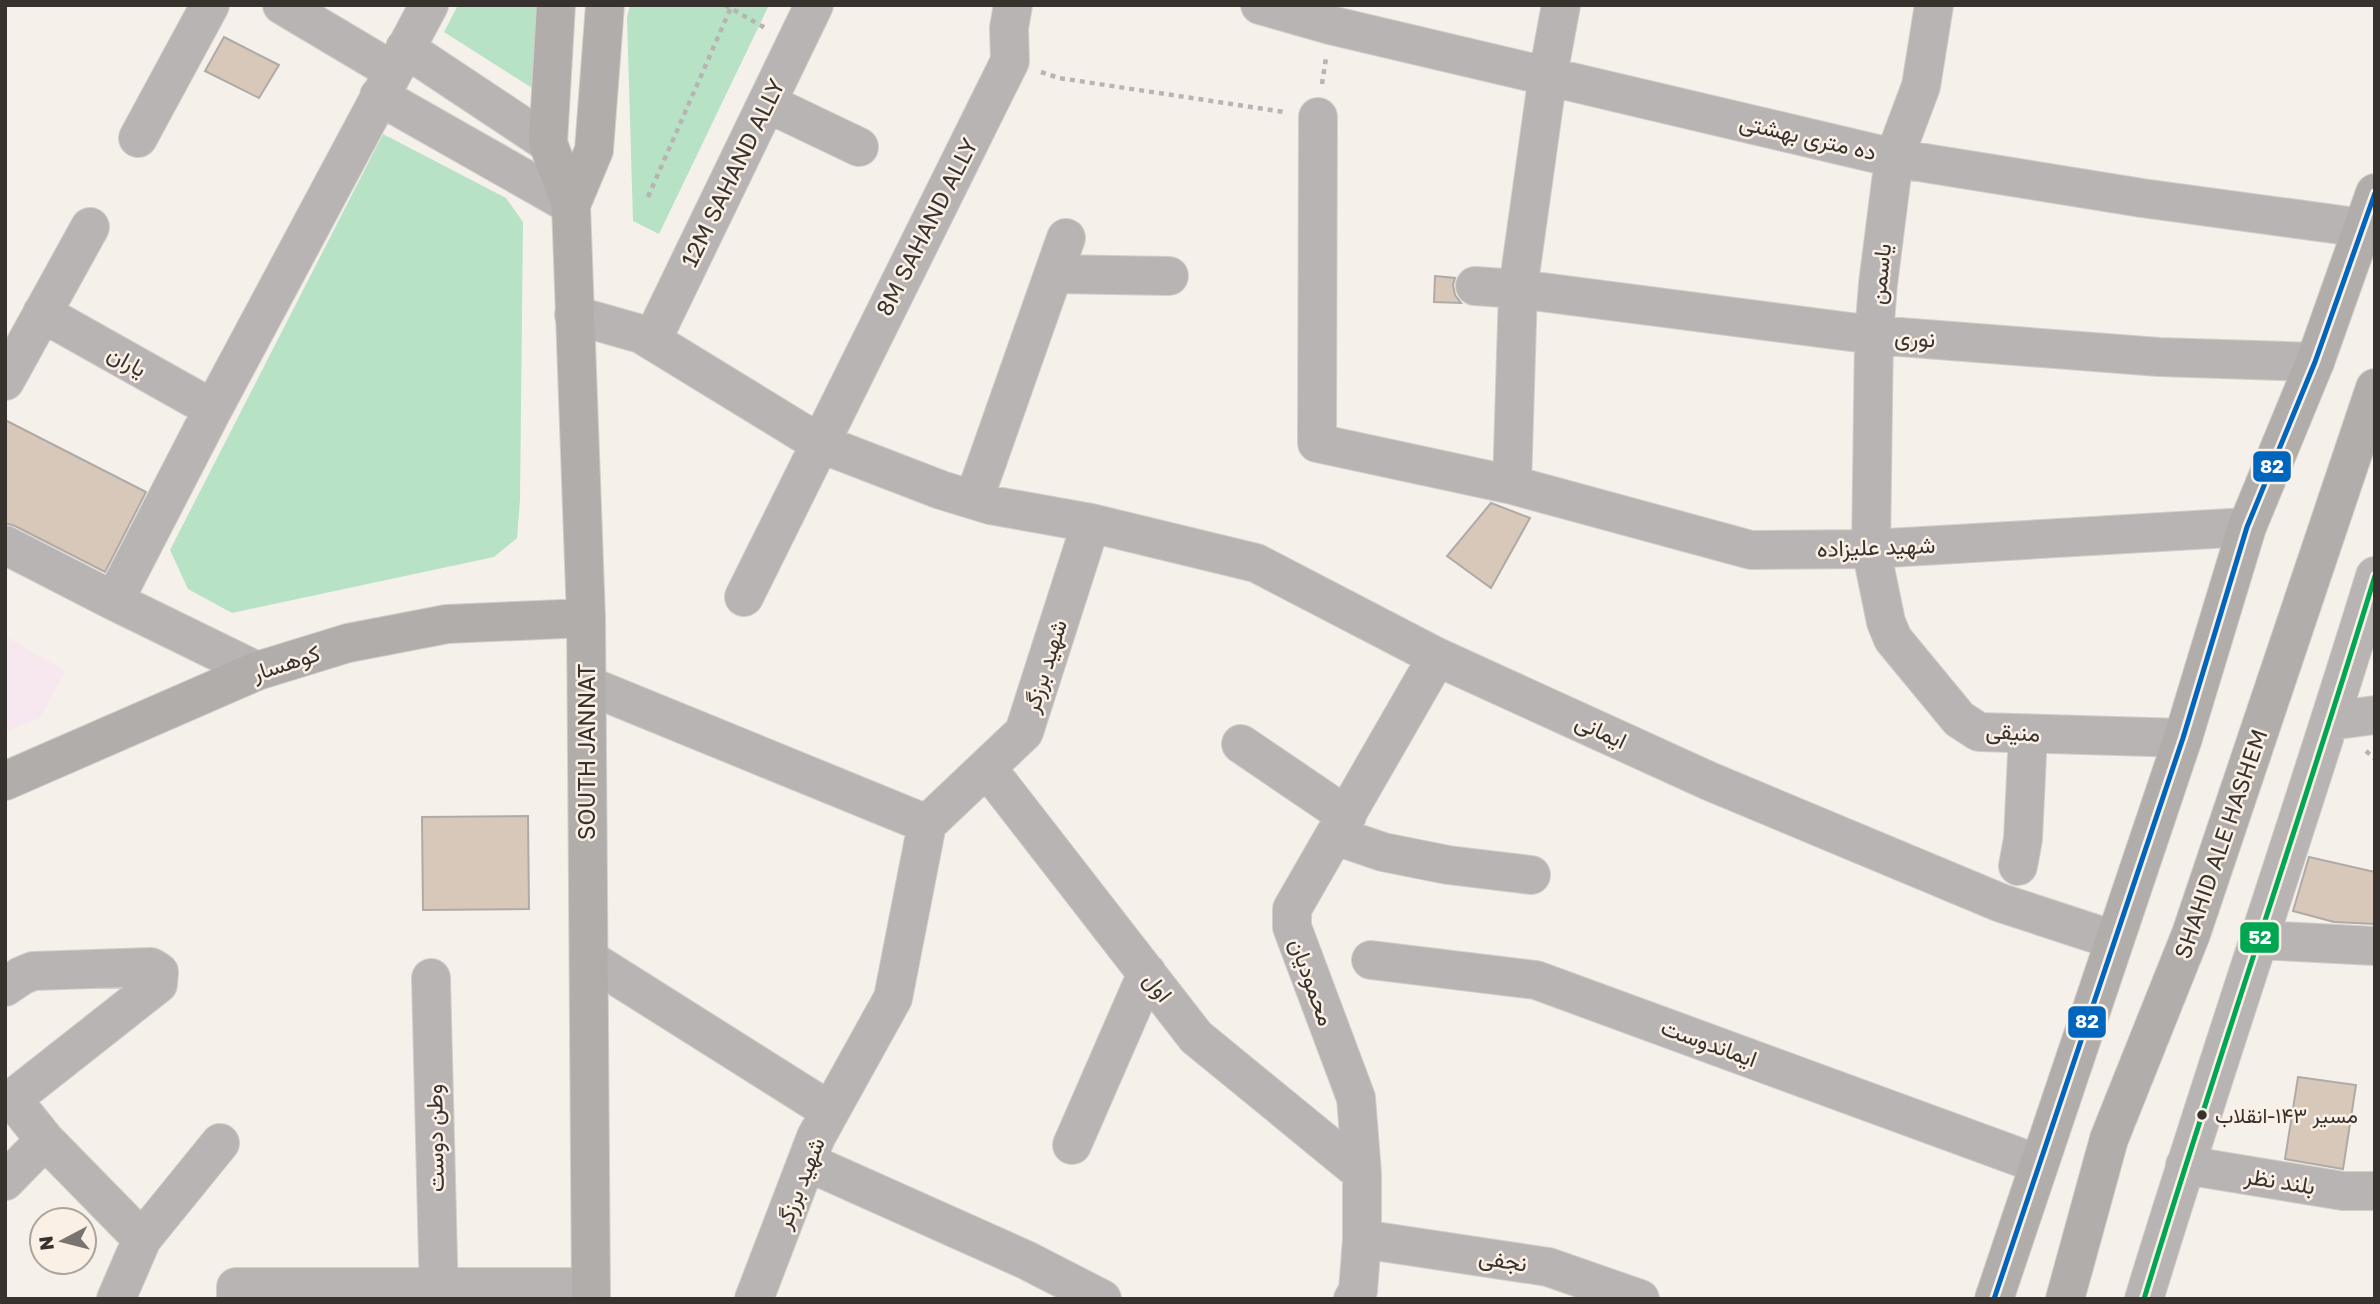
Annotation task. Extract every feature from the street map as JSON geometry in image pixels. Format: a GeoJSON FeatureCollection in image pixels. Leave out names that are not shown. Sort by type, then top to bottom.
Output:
{"type":"FeatureCollection","features":[{"type":"Feature","properties":{"kind":"main road","name":"SOUTH JANNAT"},"geometry":{"type":"LineString","coordinates":[[556,5],[548,143],[571,205],[586,618],[591,1293]]}},
{"type":"Feature","properties":{"kind":"main road","name":"SOUTH JANNAT"},"geometry":{"type":"LineString","coordinates":[[571,205],[594,150],[605,5]]}},
{"type":"Feature","properties":{"kind":"main road"},"geometry":{"type":"LineString","coordinates":[[1994,1299],[2183,738],[2247,527],[2315,362],[2369,210]]}},
{"type":"Feature","properties":{"kind":"main road","name":"SHAHID ALE HASHEM"},"geometry":{"type":"LineString","coordinates":[[2065,1299],[2109,1139],[2191,934],[2375,388]]}},
{"type":"Feature","properties":{"kind":"main road","name":"کوهسار"},"geometry":{"type":"LineString","coordinates":[[5,781],[257,671],[348,643],[447,624],[586,618]]}},
{"type":"Feature","properties":{"kind":"street"},"geometry":{"type":"LineString","coordinates":[[138,138],[209,5]]}},
{"type":"Feature","properties":{"kind":"street"},"geometry":{"type":"LineString","coordinates":[[282,5],[392,72],[571,205]]}},
{"type":"Feature","properties":{"kind":"street"},"geometry":{"type":"LineString","coordinates":[[114,601],[213,409],[429,5]]}},
{"type":"Feature","properties":{"kind":"street","name":"12M SAHAND ALLY"},"geometry":{"type":"LineString","coordinates":[[652,340],[814,5]]}},
{"type":"Feature","properties":{"kind":"street","name":"8M SAHAND ALLY"},"geometry":{"type":"LineString","coordinates":[[744,597],[818,443],[1010,61],[1009,28],[1013,5]]}},
{"type":"Feature","properties":{"kind":"street","name":"ده متری بهشتی"},"geometry":{"type":"LineString","coordinates":[[1260,5],[1330,25],[1894,158],[2142,198],[2369,210]]}},
{"type":"Feature","properties":{"kind":"street"},"geometry":{"type":"LineString","coordinates":[[1512,485],[1518,289],[1548,75],[1561,5]]}},
{"type":"Feature","properties":{"kind":"street","name":"یاسمن"},"geometry":{"type":"LineString","coordinates":[[1871,549],[1874,335],[1894,158],[1921,86],[1934,5]]}},
{"type":"Feature","properties":{"kind":"street"},"geometry":{"type":"LineString","coordinates":[[392,72],[548,143]]}},
{"type":"Feature","properties":{"kind":"street"},"geometry":{"type":"LineString","coordinates":[[766,103],[859,147]]}},
{"type":"Feature","properties":{"kind":"street","name":"شهید علیزاده"},"geometry":{"type":"LineString","coordinates":[[1318,117],[1317,443],[1512,485],[1751,550],[1871,549],[2247,527]]}},
{"type":"Feature","properties":{"kind":"street"},"geometry":{"type":"LineString","coordinates":[[10,361],[42,313],[90,226]]}},
{"type":"Feature","properties":{"kind":"street"},"geometry":{"type":"LineString","coordinates":[[974,499],[1066,238]]}},
{"type":"Feature","properties":{"kind":"street"},"geometry":{"type":"LineString","coordinates":[[1054,274],[1169,276]]}},
{"type":"Feature","properties":{"kind":"street","name":"نوری"},"geometry":{"type":"LineString","coordinates":[[1475,286],[1518,289],[1874,335],[2159,357],[2315,362]]}},
{"type":"Feature","properties":{"kind":"street","name":"یاران"},"geometry":{"type":"LineString","coordinates":[[42,313],[213,409]]}},
{"type":"Feature","properties":{"kind":"street"},"geometry":{"type":"LineString","coordinates":[[574,315],[641,334],[818,443],[942,490],[990,505],[1091,523]]}},
{"type":"Feature","properties":{"kind":"street","name":"ایمانی"},"geometry":{"type":"LineString","coordinates":[[1091,523],[1256,563],[1437,657],[1709,781],[2001,903],[2114,940]]}},
{"type":"Feature","properties":{"kind":"street","name":"شهید برزگر"},"geometry":{"type":"LineString","coordinates":[[754,1299],[816,1138],[893,998],[927,824],[1024,732],[1091,523]]}},
{"type":"Feature","properties":{"kind":"street"},"geometry":{"type":"LineString","coordinates":[[5,545],[257,671]]}},
{"type":"Feature","properties":{"kind":"street","name":"منیقی"},"geometry":{"type":"LineString","coordinates":[[1871,549],[1886,622],[1894,639],[1959,719],[1979,732],[2183,738]]}},
{"type":"Feature","properties":{"kind":"street"},"geometry":{"type":"LineString","coordinates":[[2144,1299],[2375,576]]}},
{"type":"Feature","properties":{"kind":"street","name":"محمودیان"},"geometry":{"type":"LineString","coordinates":[[1353,1299],[1358,1291],[1362,1238],[1362,1173],[1356,1098],[1292,927],[1292,909],[1437,657]]}},
{"type":"Feature","properties":{"kind":"street"},"geometry":{"type":"LineString","coordinates":[[587,685],[927,824]]}},
{"type":"Feature","properties":{"kind":"street"},"geometry":{"type":"LineString","coordinates":[[2330,722],[2375,715]]}},
{"type":"Feature","properties":{"kind":"street"},"geometry":{"type":"LineString","coordinates":[[2018,866],[2023,839],[2028,734]]}},
{"type":"Feature","properties":{"kind":"street"},"geometry":{"type":"LineString","coordinates":[[1241,744],[1341,826],[1383,852],[1448,865],[1531,876]]}},
{"type":"Feature","properties":{"kind":"street","name":"اول"},"geometry":{"type":"LineString","coordinates":[[986,768],[1196,1037],[1362,1173]]}},
{"type":"Feature","properties":{"kind":"street"},"geometry":{"type":"LineString","coordinates":[[2259,940],[2375,946]]}},
{"type":"Feature","properties":{"kind":"street"},"geometry":{"type":"LineString","coordinates":[[589,959],[830,1111]]}},
{"type":"Feature","properties":{"kind":"street","name":"ایماندوست"},"geometry":{"type":"LineString","coordinates":[[1371,960],[1536,980],[2038,1164]]}},
{"type":"Feature","properties":{"kind":"street"},"geometry":{"type":"LineString","coordinates":[[5,988],[33,971],[152,967],[159,972],[158,984],[21,1092],[19,1099],[22,1110],[45,1140],[142,1239]]}},
{"type":"Feature","properties":{"kind":"street"},"geometry":{"type":"LineString","coordinates":[[1072,1145],[1147,973]]}},
{"type":"Feature","properties":{"kind":"street","name":"وطن دوست"},"geometry":{"type":"LineString","coordinates":[[431,978],[439,1293]]}},
{"type":"Feature","properties":{"kind":"street"},"geometry":{"type":"LineString","coordinates":[[5,1181],[45,1140]]}},
{"type":"Feature","properties":{"kind":"street"},"geometry":{"type":"LineString","coordinates":[[116,1299],[142,1239],[220,1143]]}},
{"type":"Feature","properties":{"kind":"street"},"geometry":{"type":"LineString","coordinates":[[807,1162],[1026,1260],[1102,1299]]}},
{"type":"Feature","properties":{"kind":"street","name":"بلند نظر"},"geometry":{"type":"LineString","coordinates":[[2185,1165],[2343,1191],[2375,1191]]}},
{"type":"Feature","properties":{"kind":"street","name":"نجفی"},"geometry":{"type":"LineString","coordinates":[[1362,1238],[1548,1267],[1640,1299]]}},
{"type":"Feature","properties":{"kind":"street"},"geometry":{"type":"LineString","coordinates":[[236,1293],[591,1293]]}},
{"type":"Feature","properties":{"kind":"path"},"geometry":{"type":"LineString","coordinates":[[648,197],[729,6],[794,46]]}},
{"type":"Feature","properties":{"kind":"path"},"geometry":{"type":"LineString","coordinates":[[1010,61],[1059,78],[1318,117],[1330,25]]}},
{"type":"Feature","properties":{"kind":"shaded area"},"geometry":{"type":"Polygon","coordinates":[[[5,636],[65,671],[40,718],[5,732],[5,636]]]}},
{"type":"Feature","properties":{"kind":"green space"},"geometry":{"type":"Polygon","coordinates":[[[458,5],[547,5],[540,93],[444,32],[458,5]]]}},
{"type":"Feature","properties":{"kind":"green space"},"geometry":{"type":"Polygon","coordinates":[[[630,5],[769,5],[659,234],[633,221],[627,17],[630,5]]]}},
{"type":"Feature","properties":{"kind":"green space"},"geometry":{"type":"Polygon","coordinates":[[[383,134],[506,198],[523,222],[520,500],[517,538],[494,557],[232,613],[188,589],[170,550],[383,134]]]}},
{"type":"Feature","properties":{"kind":"building"},"geometry":{"type":"Polygon","coordinates":[[[224,37],[279,65],[259,98],[205,71],[224,37]]]}},
{"type":"Feature","properties":{"kind":"building"},"geometry":{"type":"Polygon","coordinates":[[[1435,276],[1455,278],[1455,295],[1461,303],[1434,302],[1435,276]]]}},
{"type":"Feature","properties":{"kind":"building"},"geometry":{"type":"Polygon","coordinates":[[[5,420],[146,492],[105,572],[5,523],[5,420]]]}},
{"type":"Feature","properties":{"kind":"building"},"geometry":{"type":"Polygon","coordinates":[[[1491,503],[1530,518],[1491,588],[1447,556],[1491,503]]]}},
{"type":"Feature","properties":{"kind":"building"},"geometry":{"type":"Polygon","coordinates":[[[528,816],[529,909],[423,910],[422,817],[528,816]]]}},
{"type":"Feature","properties":{"kind":"building"},"geometry":{"type":"Polygon","coordinates":[[[2309,857],[2375,872],[2375,924],[2334,922],[2293,911],[2309,857]]]}},
{"type":"Feature","properties":{"kind":"building"},"geometry":{"type":"Polygon","coordinates":[[[2298,1077],[2356,1085],[2343,1169],[2285,1159],[2298,1077]]]}},
{"type":"Feature","properties":{"kind":"transit line","name":"82"},"geometry":{"type":"LineString","coordinates":[[1994,1299],[2183,738],[2247,527],[2315,362],[2375,193]]}},
{"type":"Feature","properties":{"kind":"transit line","name":"52"},"geometry":{"type":"LineString","coordinates":[[2144,1299],[2375,576]]}},
{"type":"Feature","properties":{"kind":"place","name":"مسیر ۱۴۳-انقلاب"},"geometry":{"type":"Point","coordinates":[2202,1115]}}]}
